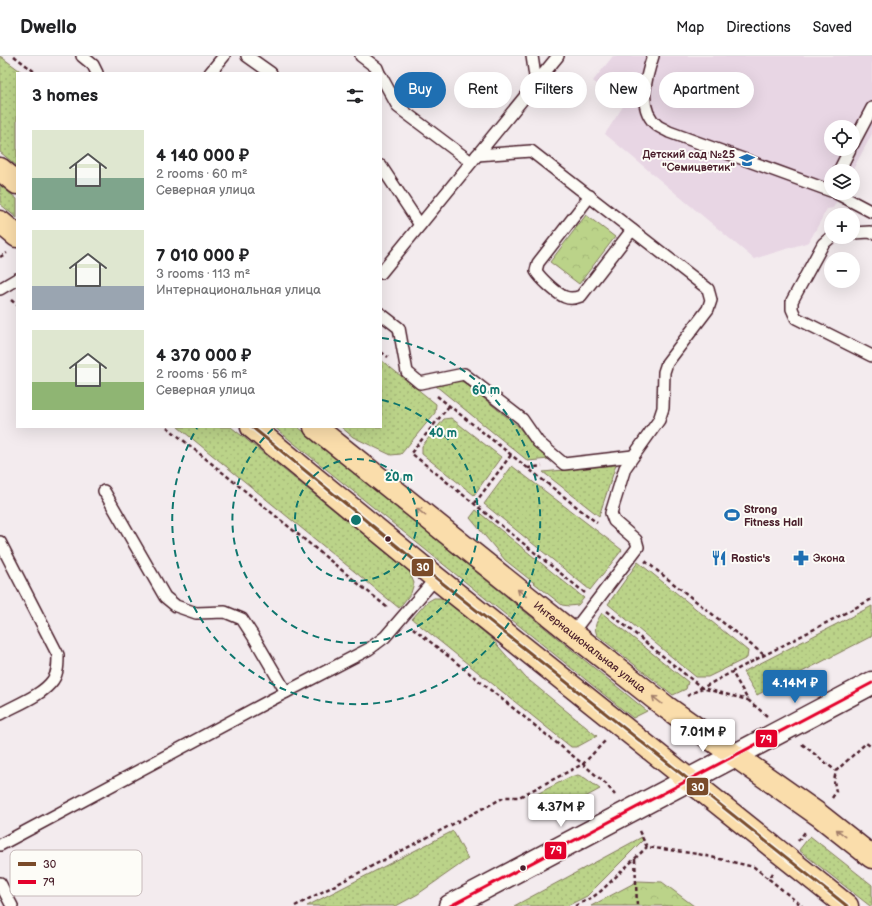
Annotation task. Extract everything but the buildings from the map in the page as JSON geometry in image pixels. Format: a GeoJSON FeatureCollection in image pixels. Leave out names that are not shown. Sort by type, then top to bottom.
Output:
{"type":"FeatureCollection","features":[{"type":"Feature","properties":{"kind":"main road"},"geometry":{"type":"LineString","coordinates":[[0,169],[16,182]]}},
{"type":"Feature","properties":{"kind":"main road"},"geometry":{"type":"LineString","coordinates":[[0,222],[16,235]]}},
{"type":"Feature","properties":{"kind":"main road"},"geometry":{"type":"LineString","coordinates":[[253,428],[436,578],[847,906]]}},
{"type":"Feature","properties":{"kind":"main road","name":"Интернациональная улица"},"geometry":{"type":"LineString","coordinates":[[317,428],[666,707],[819,815],[872,857]]}},
{"type":"Feature","properties":{"kind":"main road"},"geometry":{"type":"LineString","coordinates":[[450,906],[872,683]]}},
{"type":"Feature","properties":{"kind":"lane"},"geometry":{"type":"LineString","coordinates":[[82,56],[93,65],[96,72]]}},
{"type":"Feature","properties":{"kind":"lane"},"geometry":{"type":"LineString","coordinates":[[211,72],[224,56]]}},
{"type":"Feature","properties":{"kind":"lane"},"geometry":{"type":"LineString","coordinates":[[247,56],[270,72]]}},
{"type":"Feature","properties":{"kind":"lane"},"geometry":{"type":"LineString","coordinates":[[361,56],[377,68],[379,72]]}},
{"type":"Feature","properties":{"kind":"lane"},"geometry":{"type":"LineString","coordinates":[[532,56],[534,72]]}},
{"type":"Feature","properties":{"kind":"lane"},"geometry":{"type":"LineString","coordinates":[[545,72],[558,56]]}},
{"type":"Feature","properties":{"kind":"lane"},"geometry":{"type":"LineString","coordinates":[[653,56],[646,79],[645,96],[646,109],[651,119],[658,126],[669,132],[824,187]]}},
{"type":"Feature","properties":{"kind":"lane"},"geometry":{"type":"LineString","coordinates":[[382,78],[398,107],[474,159],[532,151],[708,289],[711,300],[708,309],[667,363],[664,372],[663,408],[659,420],[625,468],[612,513],[614,521],[636,540],[638,547],[572,633]]}},
{"type":"Feature","properties":{"kind":"lane"},"geometry":{"type":"LineString","coordinates":[[382,268],[420,225],[520,103]]}},
{"type":"Feature","properties":{"kind":"lane"},"geometry":{"type":"LineString","coordinates":[[860,131],[872,108]]}},
{"type":"Feature","properties":{"kind":"lane"},"geometry":{"type":"LineString","coordinates":[[382,168],[420,225]]}},
{"type":"Feature","properties":{"kind":"lane"},"geometry":{"type":"LineString","coordinates":[[590,196],[538,263],[536,271],[540,278],[564,297],[573,298],[581,296],[632,230]]}},
{"type":"Feature","properties":{"kind":"lane"},"geometry":{"type":"LineString","coordinates":[[850,200],[872,212]]}},
{"type":"Feature","properties":{"kind":"lane"},"geometry":{"type":"LineString","coordinates":[[860,232],[871,231]]}},
{"type":"Feature","properties":{"kind":"lane"},"geometry":{"type":"LineString","coordinates":[[824,243],[792,301],[792,309],[796,318],[872,356]]}},
{"type":"Feature","properties":{"kind":"lane"},"geometry":{"type":"LineString","coordinates":[[0,289],[16,280]]}},
{"type":"Feature","properties":{"kind":"lane"},"geometry":{"type":"LineString","coordinates":[[382,315],[399,328],[407,372],[420,383],[464,374],[522,419],[538,442],[564,464],[633,456]]}},
{"type":"Feature","properties":{"kind":"lane"},"geometry":{"type":"LineString","coordinates":[[104,491],[165,597],[176,606],[196,613],[225,612],[242,619],[286,692]]}},
{"type":"Feature","properties":{"kind":"lane"},"geometry":{"type":"LineString","coordinates":[[0,542],[58,655],[58,668],[54,680],[42,691],[0,714]]}},
{"type":"Feature","properties":{"kind":"lane"},"geometry":{"type":"LineString","coordinates":[[0,845],[375,646],[385,637],[436,578]]}},
{"type":"Feature","properties":{"kind":"lane"},"geometry":{"type":"LineString","coordinates":[[0,883],[12,906]]}},
{"type":"Feature","properties":{"kind":"path"},"geometry":{"type":"LineString","coordinates":[[14,56],[35,72]]}},
{"type":"Feature","properties":{"kind":"path"},"geometry":{"type":"LineString","coordinates":[[449,406],[411,453],[475,503],[702,688],[748,700]]}},
{"type":"Feature","properties":{"kind":"path"},"geometry":{"type":"LineString","coordinates":[[168,428],[606,784],[628,812],[647,846]]}},
{"type":"Feature","properties":{"kind":"path"},"geometry":{"type":"LineString","coordinates":[[475,503],[511,455]]}},
{"type":"Feature","properties":{"kind":"path"},"geometry":{"type":"LineString","coordinates":[[836,771],[748,700],[732,672],[872,599]]}},
{"type":"Feature","properties":{"kind":"path"},"geometry":{"type":"LineString","coordinates":[[294,906],[505,797],[519,797],[583,764]]}},
{"type":"Feature","properties":{"kind":"path"},"geometry":{"type":"LineString","coordinates":[[575,906],[593,897],[647,846]]}},
{"type":"Feature","properties":{"kind":"path"},"geometry":{"type":"LineString","coordinates":[[647,846],[698,854],[754,867],[769,879]]}},
{"type":"Feature","properties":{"kind":"path"},"geometry":{"type":"LineString","coordinates":[[635,858],[637,906]]}},
{"type":"Feature","properties":{"kind":"shaded area","name":"Детский сад №25 \"Семицветик\""},"geometry":{"type":"Polygon","coordinates":[[[613,56],[872,56],[872,134],[856,164],[824,164],[824,200],[837,200],[833,208],[824,208],[824,214],[809,242],[754,259],[605,134],[622,108],[651,108],[651,72],[600,72],[613,56]]]}},
{"type":"Feature","properties":{"kind":"green space"},"geometry":{"type":"Polygon","coordinates":[[[0,56],[22,72],[16,72],[16,165],[0,152],[0,56]]]}},
{"type":"Feature","properties":{"kind":"green space"},"geometry":{"type":"Polygon","coordinates":[[[0,185],[16,198],[16,217],[0,204],[0,185]]]}},
{"type":"Feature","properties":{"kind":"green space"},"geometry":{"type":"Polygon","coordinates":[[[586,215],[615,237],[579,284],[550,262],[586,215]]]}},
{"type":"Feature","properties":{"kind":"green space"},"geometry":{"type":"Polygon","coordinates":[[[382,361],[436,404],[435,413],[401,454],[391,455],[353,437],[342,428],[382,428],[382,361]]]}},
{"type":"Feature","properties":{"kind":"green space"},"geometry":{"type":"Polygon","coordinates":[[[461,380],[518,426],[531,443],[549,459],[528,461],[436,386],[461,380]]]}},
{"type":"Feature","properties":{"kind":"green space"},"geometry":{"type":"Polygon","coordinates":[[[451,418],[501,457],[474,495],[422,454],[422,446],[444,419],[451,418]]]}},
{"type":"Feature","properties":{"kind":"green space"},"geometry":{"type":"Polygon","coordinates":[[[179,428],[232,428],[409,571],[414,583],[411,593],[399,608],[179,428]]]}},
{"type":"Feature","properties":{"kind":"green space"},"geometry":{"type":"Polygon","coordinates":[[[275,428],[299,428],[647,711],[633,718],[275,428]]]}},
{"type":"Feature","properties":{"kind":"green space"},"geometry":{"type":"Polygon","coordinates":[[[616,465],[599,516],[543,472],[616,465]]]}},
{"type":"Feature","properties":{"kind":"green space"},"geometry":{"type":"Polygon","coordinates":[[[512,466],[622,550],[590,590],[484,504],[512,466]]]}},
{"type":"Feature","properties":{"kind":"green space"},"geometry":{"type":"Polygon","coordinates":[[[476,510],[584,598],[578,605],[562,605],[505,560],[470,518],[476,510]]]}},
{"type":"Feature","properties":{"kind":"green space"},"geometry":{"type":"Polygon","coordinates":[[[638,562],[748,651],[747,658],[708,677],[696,677],[608,604],[638,562]]]}},
{"type":"Feature","properties":{"kind":"green space"},"geometry":{"type":"Polygon","coordinates":[[[434,598],[443,598],[492,639],[525,677],[597,736],[577,747],[571,747],[412,619],[427,602],[434,598]]]}},
{"type":"Feature","properties":{"kind":"green space"},"geometry":{"type":"Polygon","coordinates":[[[872,606],[872,636],[757,695],[743,672],[872,606]]]}},
{"type":"Feature","properties":{"kind":"green space"},"geometry":{"type":"Polygon","coordinates":[[[602,613],[688,682],[686,689],[673,695],[597,635],[597,621],[602,613]]]}},
{"type":"Feature","properties":{"kind":"green space"},"geometry":{"type":"Polygon","coordinates":[[[578,775],[585,778],[600,789],[550,816],[537,794],[570,777],[578,775]]]}},
{"type":"Feature","properties":{"kind":"green space"},"geometry":{"type":"Polygon","coordinates":[[[453,831],[468,859],[418,894],[396,906],[307,906],[453,831]]]}},
{"type":"Feature","properties":{"kind":"green space"},"geometry":{"type":"Polygon","coordinates":[[[810,836],[872,885],[872,906],[870,906],[799,850],[810,836]]]}},
{"type":"Feature","properties":{"kind":"green space"},"geometry":{"type":"Polygon","coordinates":[[[642,837],[643,840],[587,896],[567,906],[514,906],[642,837]]]}},
{"type":"Feature","properties":{"kind":"green space"},"geometry":{"type":"Polygon","coordinates":[[[638,881],[662,882],[694,906],[591,906],[638,881]]]}},
{"type":"Feature","properties":{"kind":"transit line","name":"30"},"geometry":{"type":"LineString","coordinates":[[253,428],[436,578],[847,906]]}},
{"type":"Feature","properties":{"kind":"transit line","name":"79"},"geometry":{"type":"LineString","coordinates":[[450,906],[872,683]]}},
{"type":"Feature","properties":{"kind":"place","name":"Детский сад №25 \"Семицветик\""},"geometry":{"type":"Point","coordinates":[747,160]}},
{"type":"Feature","properties":{"kind":"place","name":"Strong Fitness Hall"},"geometry":{"type":"Point","coordinates":[732,515]}},
{"type":"Feature","properties":{"kind":"place","name":"Rostic's"},"geometry":{"type":"Point","coordinates":[719,558]}},
{"type":"Feature","properties":{"kind":"place","name":"Экона"},"geometry":{"type":"Point","coordinates":[801,558]}}]}
